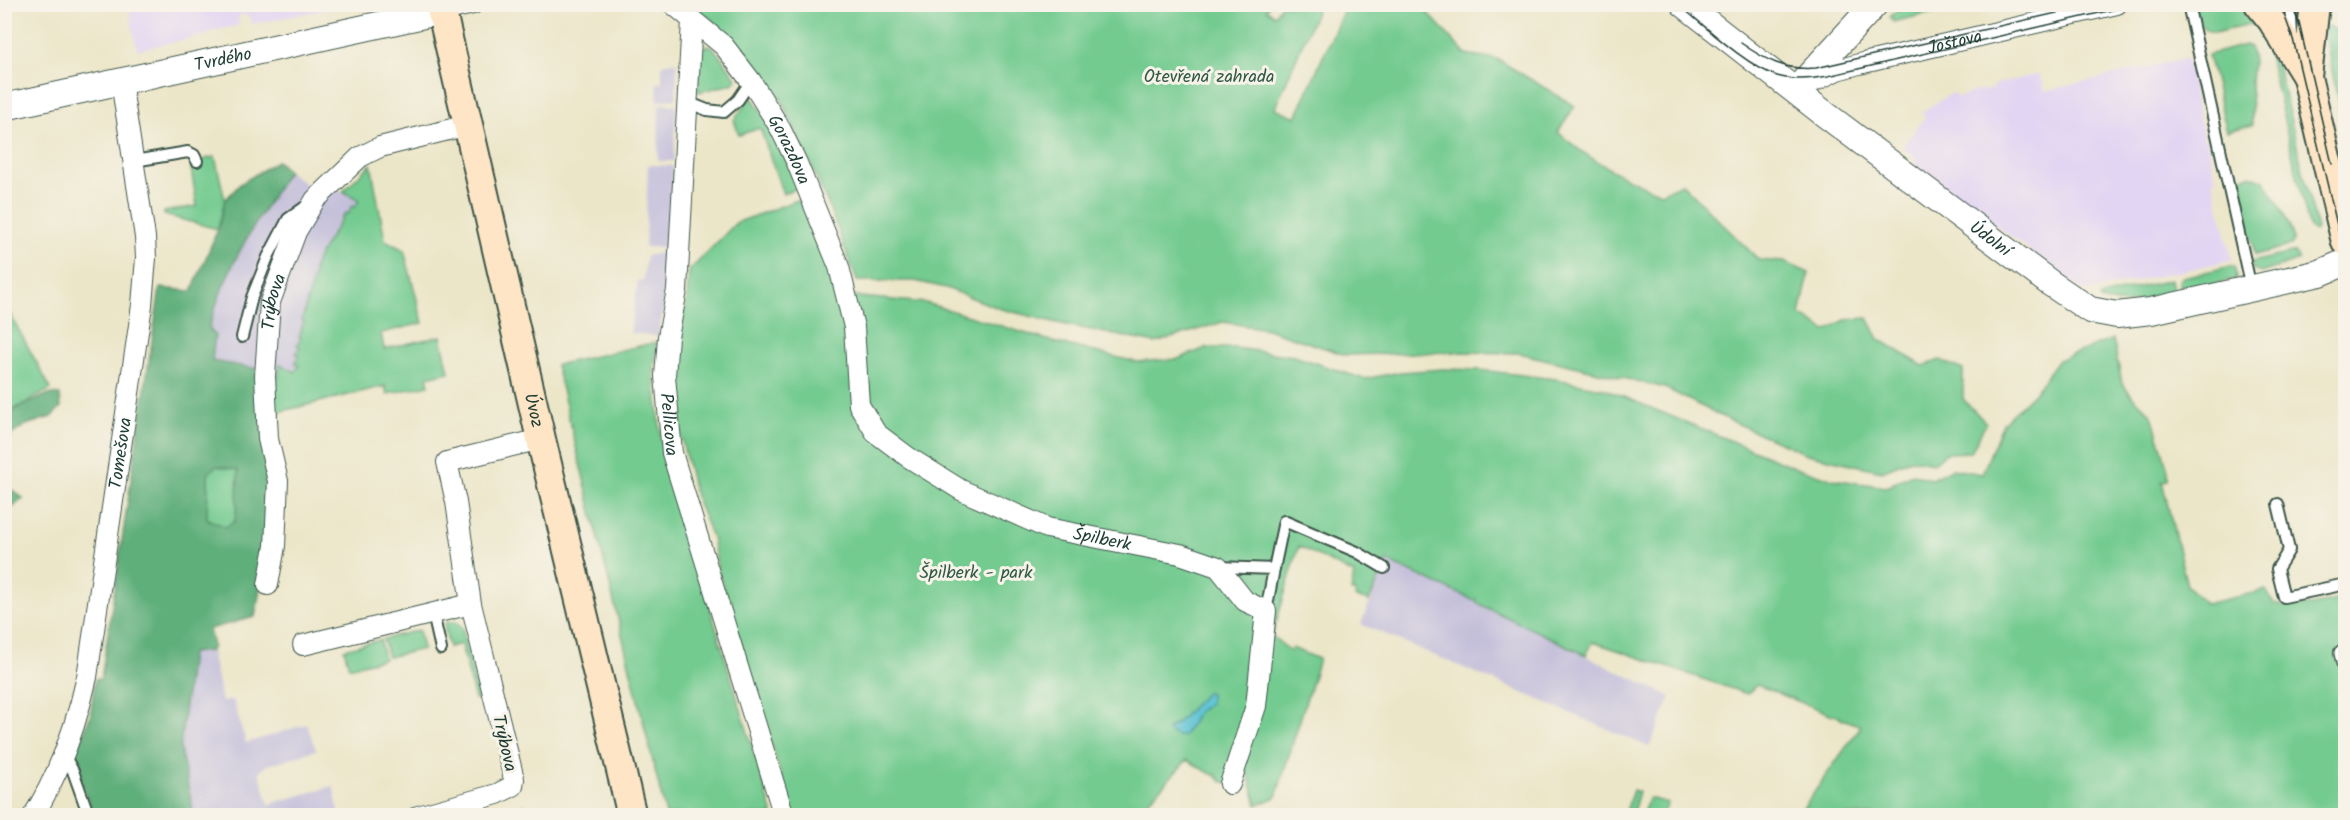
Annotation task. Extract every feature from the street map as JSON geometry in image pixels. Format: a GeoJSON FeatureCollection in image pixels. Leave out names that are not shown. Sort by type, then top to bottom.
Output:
{"type":"FeatureCollection","features":[{"type":"Feature","properties":{"kind":"main road"},"geometry":{"type":"LineString","coordinates":[[2259,4],[2272,20],[2307,77],[2346,242]]}},
{"type":"Feature","properties":{"kind":"main road"},"geometry":{"type":"LineString","coordinates":[[2307,77],[2315,4]]}},
{"type":"Feature","properties":{"kind":"main road","name":"Úvoz"},"geometry":{"type":"LineString","coordinates":[[441,8],[541,439],[632,816]]}},
{"type":"Feature","properties":{"kind":"street"},"geometry":{"type":"LineString","coordinates":[[441,8],[473,4]]}},
{"type":"Feature","properties":{"kind":"street","name":"Gorazdova"},"geometry":{"type":"LineString","coordinates":[[673,4],[724,46],[751,81],[780,128],[809,190],[839,267],[854,327]]}},
{"type":"Feature","properties":{"kind":"street","name":"Údolní"},"geometry":{"type":"LineString","coordinates":[[1684,4],[2050,283],[2090,310],[2117,315],[2151,311],[2320,273],[2346,262]]}},
{"type":"Feature","properties":{"kind":"street"},"geometry":{"type":"LineString","coordinates":[[1796,90],[1875,4]]}},
{"type":"Feature","properties":{"kind":"street","name":"Joštova"},"geometry":{"type":"LineString","coordinates":[[1796,90],[1837,70],[1859,64],[2116,4]]}},
{"type":"Feature","properties":{"kind":"street","name":"Tvrdého"},"geometry":{"type":"LineString","coordinates":[[10,99],[121,81],[441,8]]}},
{"type":"Feature","properties":{"kind":"street","name":"Pellicova"},"geometry":{"type":"LineString","coordinates":[[692,20],[677,290],[668,337],[665,376],[672,453],[784,816]]}},
{"type":"Feature","properties":{"kind":"street","name":"Tomešova"},"geometry":{"type":"LineString","coordinates":[[33,816],[48,792],[64,755],[79,714],[87,677],[142,305],[146,258],[142,210],[121,81]]}},
{"type":"Feature","properties":{"kind":"street","name":"Trýbova"},"geometry":{"type":"LineString","coordinates":[[268,585],[275,546],[278,481],[268,439],[265,376],[270,302],[296,231],[315,200],[360,157],[380,147],[468,125]]}},
{"type":"Feature","properties":{"kind":"street","name":"Špilberk"},"geometry":{"type":"LineString","coordinates":[[854,327],[859,405],[876,433],[908,457],[962,490],[1047,528],[1180,554],[1218,567]]}},
{"type":"Feature","properties":{"kind":"street","name":"Trýbova"},"geometry":{"type":"LineString","coordinates":[[418,816],[467,809],[513,786],[514,779],[471,604],[456,502],[447,462],[541,439]]}},
{"type":"Feature","properties":{"kind":"street"},"geometry":{"type":"LineString","coordinates":[[1218,567],[1245,601],[1266,611],[1256,706],[1230,784]]}},
{"type":"Feature","properties":{"kind":"street"},"geometry":{"type":"LineString","coordinates":[[303,645],[471,604]]}},
{"type":"Feature","properties":{"kind":"street"},"geometry":{"type":"LineString","coordinates":[[2346,650],[2342,653],[2346,670]]}},
{"type":"Feature","properties":{"kind":"lane"},"geometry":{"type":"LineString","coordinates":[[2188,4],[2251,289]]}},
{"type":"Feature","properties":{"kind":"lane"},"geometry":{"type":"LineString","coordinates":[[2290,4],[2289,16],[2293,39],[2307,77]]}},
{"type":"Feature","properties":{"kind":"lane"},"geometry":{"type":"LineString","coordinates":[[687,102],[726,117],[751,81]]}},
{"type":"Feature","properties":{"kind":"lane"},"geometry":{"type":"LineString","coordinates":[[134,161],[189,152],[197,161]]}},
{"type":"Feature","properties":{"kind":"lane"},"geometry":{"type":"LineString","coordinates":[[242,337],[252,297],[268,257],[288,219],[315,200]]}},
{"type":"Feature","properties":{"kind":"lane"},"geometry":{"type":"LineString","coordinates":[[2278,504],[2289,549],[2277,568],[2284,597],[2346,584]]}},
{"type":"Feature","properties":{"kind":"lane"},"geometry":{"type":"LineString","coordinates":[[1266,611],[1284,521],[1357,552],[1384,568]]}},
{"type":"Feature","properties":{"kind":"lane"},"geometry":{"type":"LineString","coordinates":[[1218,567],[1274,568]]}},
{"type":"Feature","properties":{"kind":"lane"},"geometry":{"type":"LineString","coordinates":[[433,614],[441,649]]}},
{"type":"Feature","properties":{"kind":"lane"},"geometry":{"type":"LineString","coordinates":[[64,755],[73,771],[89,816]]}},
{"type":"Feature","properties":{"kind":"shaded area"},"geometry":{"type":"Polygon","coordinates":[[[123,5],[349,5],[251,24],[249,16],[246,17],[245,14],[238,16],[239,25],[210,32],[210,34],[137,50],[129,9],[123,5]]]}},
{"type":"Feature","properties":{"kind":"shaded area"},"geometry":{"type":"Polygon","coordinates":[[[2186,58],[2204,139],[2207,139],[2216,179],[2213,180],[2232,260],[2085,292],[1915,165],[1913,163],[1916,158],[1902,147],[1925,117],[1922,112],[1953,92],[1957,98],[1968,95],[1968,93],[1993,89],[1996,84],[2040,74],[2045,91],[2186,58]]]}},
{"type":"Feature","properties":{"kind":"shaded area"},"geometry":{"type":"Polygon","coordinates":[[[677,62],[676,99],[658,101],[657,83],[662,82],[662,66],[665,63],[677,62]]]}},
{"type":"Feature","properties":{"kind":"shaded area"},"geometry":{"type":"Polygon","coordinates":[[[659,104],[676,105],[674,161],[658,161],[659,104]]]}},
{"type":"Feature","properties":{"kind":"shaded area"},"geometry":{"type":"Polygon","coordinates":[[[648,165],[673,166],[669,248],[645,247],[648,165]]]}},
{"type":"Feature","properties":{"kind":"shaded area"},"geometry":{"type":"Polygon","coordinates":[[[288,171],[307,185],[343,191],[359,200],[355,207],[339,220],[316,262],[314,280],[310,287],[312,288],[299,337],[299,365],[295,372],[278,368],[278,378],[270,378],[258,369],[211,361],[215,335],[209,328],[217,298],[240,248],[288,171]]]}},
{"type":"Feature","properties":{"kind":"shaded area"},"geometry":{"type":"Polygon","coordinates":[[[669,251],[668,281],[658,336],[630,333],[638,280],[643,281],[646,256],[669,251]]]}},
{"type":"Feature","properties":{"kind":"shaded area"},"geometry":{"type":"Polygon","coordinates":[[[1387,560],[1475,599],[1477,603],[1671,697],[1649,747],[1361,624],[1387,560]]]}},
{"type":"Feature","properties":{"kind":"shaded area"},"geometry":{"type":"Polygon","coordinates":[[[211,651],[222,702],[233,700],[246,743],[307,724],[316,750],[265,766],[259,771],[269,804],[333,786],[340,815],[194,815],[180,748],[191,652],[211,651]]]}},
{"type":"Feature","properties":{"kind":"green space"},"geometry":{"type":"Polygon","coordinates":[[[1954,4],[1956,7],[1893,22],[1890,17],[1902,5],[1954,4]]]}},
{"type":"Feature","properties":{"kind":"green space","name":"Otevřená zahrada"},"geometry":{"type":"Polygon","coordinates":[[[693,5],[1269,5],[1266,10],[1275,15],[1281,5],[1305,5],[1317,10],[1275,108],[1296,117],[1346,5],[1421,5],[1465,54],[1497,59],[1575,106],[1558,132],[1594,160],[1661,193],[1682,184],[1759,260],[1784,262],[1809,273],[1800,315],[1826,331],[1845,320],[1868,318],[1879,339],[1923,366],[1940,360],[1963,370],[1963,399],[1986,423],[1971,452],[1946,453],[1934,463],[1911,459],[1882,471],[1807,454],[1733,422],[1665,388],[1519,353],[1346,355],[1267,329],[1223,322],[1155,343],[1001,309],[946,288],[915,281],[857,281],[827,201],[780,97],[731,36],[693,5]]]}},
{"type":"Feature","properties":{"kind":"green space"},"geometry":{"type":"Polygon","coordinates":[[[2193,5],[2240,5],[2262,22],[2214,33],[2202,26],[2197,19],[2193,5]]]}},
{"type":"Feature","properties":{"kind":"green space"},"geometry":{"type":"Polygon","coordinates":[[[2328,26],[2345,36],[2345,139],[2324,27],[2328,26]]]}},
{"type":"Feature","properties":{"kind":"green space"},"geometry":{"type":"Polygon","coordinates":[[[2269,41],[2272,43],[2317,229],[2314,232],[2309,227],[2267,47],[2269,41]]]}},
{"type":"Feature","properties":{"kind":"green space"},"geometry":{"type":"Polygon","coordinates":[[[708,45],[713,47],[737,79],[732,84],[698,92],[700,49],[708,45]]]}},
{"type":"Feature","properties":{"kind":"green space"},"geometry":{"type":"Polygon","coordinates":[[[2245,45],[2250,47],[2253,61],[2252,125],[2227,131],[2208,55],[2245,45]]]}},
{"type":"Feature","properties":{"kind":"green space"},"geometry":{"type":"Polygon","coordinates":[[[751,96],[769,124],[799,187],[783,194],[760,128],[739,135],[734,120],[751,96]]]}},
{"type":"Feature","properties":{"kind":"green space"},"geometry":{"type":"Polygon","coordinates":[[[215,157],[225,200],[218,229],[164,215],[164,212],[197,206],[190,162],[215,157]]]}},
{"type":"Feature","properties":{"kind":"green space"},"geometry":{"type":"Polygon","coordinates":[[[277,161],[288,171],[232,266],[209,328],[215,335],[212,361],[258,369],[269,483],[269,540],[255,617],[209,629],[213,646],[211,651],[191,653],[180,748],[194,815],[93,815],[73,759],[90,717],[95,679],[101,679],[160,288],[192,291],[218,229],[225,200],[240,184],[277,161]],[[216,466],[208,474],[207,519],[226,527],[235,521],[238,470],[216,466]]]}},
{"type":"Feature","properties":{"kind":"green space"},"geometry":{"type":"Polygon","coordinates":[[[371,164],[385,240],[404,250],[423,323],[381,333],[384,349],[441,336],[449,372],[427,377],[429,385],[387,394],[385,386],[274,413],[270,378],[278,378],[280,364],[295,372],[299,365],[295,363],[300,347],[297,345],[301,338],[299,337],[304,322],[302,320],[315,272],[313,271],[319,255],[345,213],[348,214],[359,200],[343,191],[371,164]]]}},
{"type":"Feature","properties":{"kind":"green space"},"geometry":{"type":"Polygon","coordinates":[[[2250,175],[2265,181],[2292,232],[2292,245],[2255,255],[2238,178],[2250,175]]]}},
{"type":"Feature","properties":{"kind":"green space","name":"Špilberk - park"},"geometry":{"type":"Polygon","coordinates":[[[800,199],[803,200],[838,292],[861,297],[926,303],[1054,342],[1136,362],[1178,359],[1206,348],[1235,348],[1294,356],[1364,379],[1401,372],[1443,369],[1480,370],[1556,379],[1605,389],[1794,467],[1832,479],[1886,487],[1912,474],[1931,479],[1952,469],[1982,474],[2003,423],[2034,393],[2058,360],[2113,339],[2122,383],[2152,415],[2168,470],[2168,480],[2162,481],[2187,586],[2206,604],[2266,590],[2274,604],[2283,606],[2310,605],[2345,598],[2345,815],[1795,815],[1799,809],[1801,811],[1861,726],[1757,685],[1747,694],[1593,642],[1586,655],[1477,603],[1476,599],[1473,600],[1387,561],[1369,601],[1355,597],[1356,593],[1351,591],[1354,574],[1299,546],[1272,636],[1290,651],[1292,648],[1319,659],[1276,797],[1257,805],[1247,770],[1240,786],[1220,781],[1216,774],[1213,775],[1187,760],[1135,815],[793,815],[718,570],[712,537],[695,496],[679,428],[676,355],[687,297],[689,271],[736,223],[800,199]]]}},
{"type":"Feature","properties":{"kind":"green space"},"geometry":{"type":"Polygon","coordinates":[[[2295,252],[2299,260],[2261,273],[2253,270],[2251,262],[2295,252]]]}},
{"type":"Feature","properties":{"kind":"green space"},"geometry":{"type":"Polygon","coordinates":[[[2232,266],[2235,268],[2236,279],[2184,292],[2181,289],[2179,280],[2183,277],[2232,266]]]}},
{"type":"Feature","properties":{"kind":"green space"},"geometry":{"type":"Polygon","coordinates":[[[2171,280],[2174,294],[2127,304],[2102,301],[2100,298],[2105,295],[2171,280]]]}},
{"type":"Feature","properties":{"kind":"green space"},"geometry":{"type":"Polygon","coordinates":[[[4,303],[51,389],[5,414],[4,414],[4,303]]]}},
{"type":"Feature","properties":{"kind":"green space"},"geometry":{"type":"Polygon","coordinates":[[[657,342],[654,372],[663,454],[773,815],[666,815],[556,365],[657,342]]]}},
{"type":"Feature","properties":{"kind":"green space"},"geometry":{"type":"Polygon","coordinates":[[[49,394],[60,395],[61,407],[51,417],[26,425],[5,439],[5,414],[49,394]]]}},
{"type":"Feature","properties":{"kind":"green space"},"geometry":{"type":"Polygon","coordinates":[[[216,466],[238,470],[235,521],[226,528],[207,519],[208,474],[216,466]]]}},
{"type":"Feature","properties":{"kind":"green space"},"geometry":{"type":"Polygon","coordinates":[[[4,484],[23,498],[10,510],[5,511],[4,484]]]}},
{"type":"Feature","properties":{"kind":"green space"},"geometry":{"type":"Polygon","coordinates":[[[456,622],[462,628],[479,698],[475,699],[461,644],[449,647],[445,623],[456,622]]]}},
{"type":"Feature","properties":{"kind":"green space"},"geometry":{"type":"Polygon","coordinates":[[[419,630],[423,649],[388,657],[383,639],[419,630]]]}},
{"type":"Feature","properties":{"kind":"green space"},"geometry":{"type":"Polygon","coordinates":[[[380,640],[384,659],[349,667],[344,649],[380,640]]]}},
{"type":"Feature","properties":{"kind":"green space"},"geometry":{"type":"Polygon","coordinates":[[[1633,790],[1639,792],[1632,815],[1625,815],[1633,790]]]}},
{"type":"Feature","properties":{"kind":"green space"},"geometry":{"type":"Polygon","coordinates":[[[1649,798],[1668,803],[1663,815],[1642,815],[1649,798]]]}},
{"type":"Feature","properties":{"kind":"green space"},"geometry":{"type":"Polygon","coordinates":[[[525,806],[527,815],[513,815],[512,811],[484,815],[525,806]]]}},
{"type":"Feature","properties":{"kind":"water"},"geometry":{"type":"Polygon","coordinates":[[[1207,692],[1210,694],[1210,703],[1198,712],[1184,736],[1175,735],[1167,729],[1176,724],[1207,692]]]}},
{"type":"Feature","properties":{"kind":"tram line"},"geometry":{"type":"LineString","coordinates":[[1678,4],[1752,63],[1765,71],[1790,79],[1828,76],[2138,4]]}},
{"type":"Feature","properties":{"kind":"tram line"},"geometry":{"type":"LineString","coordinates":[[1741,43],[1776,63],[1795,68],[1816,68],[2096,4]]}},
{"type":"Feature","properties":{"kind":"tram line"},"geometry":{"type":"LineString","coordinates":[[2276,4],[2284,14],[2293,39],[2346,263]]}},
{"type":"Feature","properties":{"kind":"tram line"},"geometry":{"type":"LineString","coordinates":[[2291,4],[2299,23],[2332,164]]}}]}
